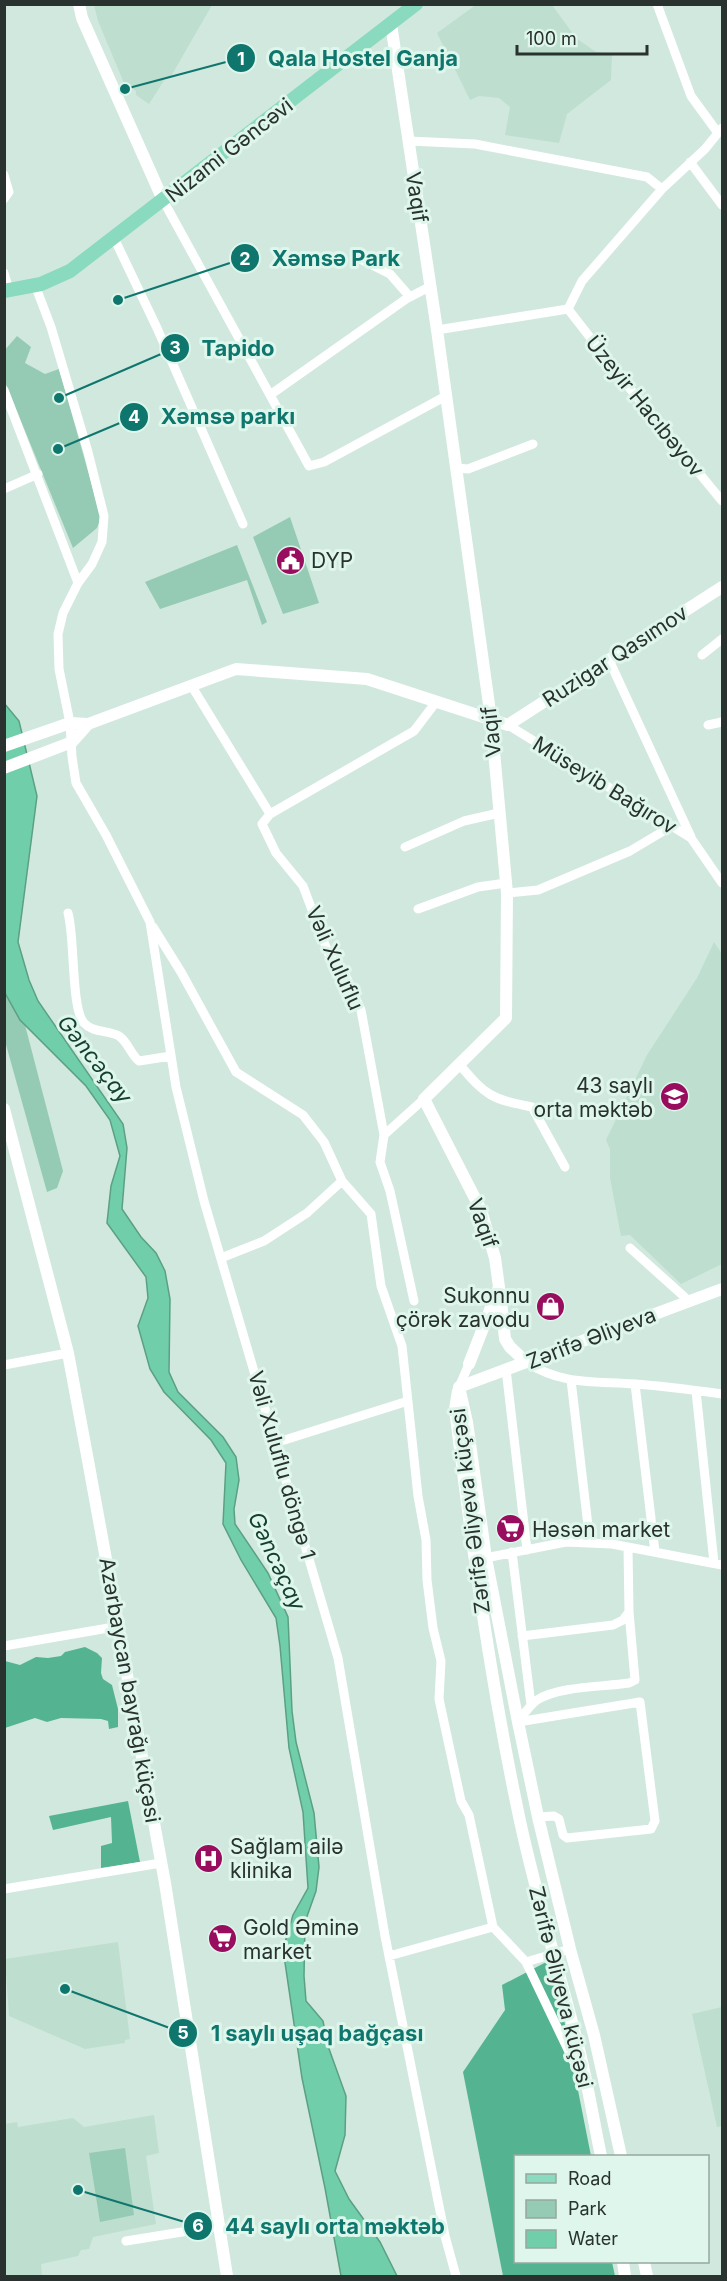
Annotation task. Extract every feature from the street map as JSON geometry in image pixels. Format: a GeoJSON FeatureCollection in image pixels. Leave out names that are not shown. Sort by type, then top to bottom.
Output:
{"type":"FeatureCollection","features":[{"type":"Feature","properties":{"kind":"main road","name":"Nizami Gəncəvi"},"geometry":{"type":"LineString","coordinates":[[7,290],[36,285],[70,271],[391,24],[411,6]]}},
{"type":"Feature","properties":{"kind":"street"},"geometry":{"type":"LineString","coordinates":[[80,4],[82,18],[163,200],[309,466],[324,462],[446,396]]}},
{"type":"Feature","properties":{"kind":"street"},"geometry":{"type":"LineString","coordinates":[[437,330],[568,309],[582,281],[662,189],[705,149],[720,131],[691,96],[657,4]]}},
{"type":"Feature","properties":{"kind":"street","name":"Vaqif"},"geometry":{"type":"LineString","coordinates":[[391,24],[431,286],[490,719],[506,888],[506,1018],[423,1099],[481,1210],[495,1258],[499,1287],[459,1387]]}},
{"type":"Feature","properties":{"kind":"street"},"geometry":{"type":"LineString","coordinates":[[409,141],[476,144],[519,151],[647,177],[662,189]]}},
{"type":"Feature","properties":{"kind":"street"},"geometry":{"type":"LineString","coordinates":[[690,162],[723,205]]}},
{"type":"Feature","properties":{"kind":"street"},"geometry":{"type":"LineString","coordinates":[[4,175],[9,192],[4,199]]}},
{"type":"Feature","properties":{"kind":"street"},"geometry":{"type":"LineString","coordinates":[[114,238],[158,328],[243,524]]}},
{"type":"Feature","properties":{"kind":"street"},"geometry":{"type":"LineString","coordinates":[[358,258],[390,274],[410,297]]}},
{"type":"Feature","properties":{"kind":"street"},"geometry":{"type":"LineString","coordinates":[[4,273],[7,290]]}},
{"type":"Feature","properties":{"kind":"street"},"geometry":{"type":"LineString","coordinates":[[36,285],[51,327],[104,516],[102,542],[92,564],[78,583],[63,613],[58,634],[58,669],[72,742]]}},
{"type":"Feature","properties":{"kind":"street"},"geometry":{"type":"LineString","coordinates":[[270,395],[410,297],[431,286]]}},
{"type":"Feature","properties":{"kind":"street","name":"Üzeyir Hacıbəyov"},"geometry":{"type":"LineString","coordinates":[[568,309],[631,390],[723,501]]}},
{"type":"Feature","properties":{"kind":"street"},"geometry":{"type":"LineString","coordinates":[[4,390],[78,583]]}},
{"type":"Feature","properties":{"kind":"street"},"geometry":{"type":"LineString","coordinates":[[456,468],[468,469],[533,444]]}},
{"type":"Feature","properties":{"kind":"street"},"geometry":{"type":"LineString","coordinates":[[4,489],[38,474]]}},
{"type":"Feature","properties":{"kind":"street"},"geometry":{"type":"LineString","coordinates":[[712,489],[723,484]]}},
{"type":"Feature","properties":{"kind":"street","name":"Ruzigar Qasımov"},"geometry":{"type":"LineString","coordinates":[[508,724],[723,587]]}},
{"type":"Feature","properties":{"kind":"street"},"geometry":{"type":"LineString","coordinates":[[702,655],[723,639]]}},
{"type":"Feature","properties":{"kind":"street"},"geometry":{"type":"LineString","coordinates":[[609,660],[691,838]]}},
{"type":"Feature","properties":{"kind":"street","name":"Müseyib Bağırov"},"geometry":{"type":"LineString","coordinates":[[4,746],[70,723],[88,724],[236,669],[367,680],[508,724],[691,838],[723,883]]}},
{"type":"Feature","properties":{"kind":"street"},"geometry":{"type":"LineString","coordinates":[[191,684],[270,814],[414,731],[436,702]]}},
{"type":"Feature","properties":{"kind":"street"},"geometry":{"type":"LineString","coordinates":[[708,724],[723,722]]}},
{"type":"Feature","properties":{"kind":"street","name":"Müseyib Bağırov"},"geometry":{"type":"LineString","coordinates":[[4,768],[72,742],[88,724]]}},
{"type":"Feature","properties":{"kind":"street","name":"Vəli Xuluflu döngə 1"},"geometry":{"type":"LineString","coordinates":[[72,742],[76,783],[150,922],[176,1088],[204,1201],[338,1658],[389,1956],[445,2236],[456,2277]]}},
{"type":"Feature","properties":{"kind":"street"},"geometry":{"type":"LineString","coordinates":[[405,847],[464,821],[499,813]]}},
{"type":"Feature","properties":{"kind":"street","name":"Vəli Xuluflu"},"geometry":{"type":"LineString","coordinates":[[270,814],[262,824],[276,853],[303,886],[329,955],[344,972],[361,1010],[384,1135]]}},
{"type":"Feature","properties":{"kind":"street"},"geometry":{"type":"LineString","coordinates":[[418,909],[478,887],[538,890],[630,851],[672,826]]}},
{"type":"Feature","properties":{"kind":"street"},"geometry":{"type":"LineString","coordinates":[[68,913],[71,925],[76,997],[83,1023],[94,1029],[119,1036],[139,1061],[171,1056]]}},
{"type":"Feature","properties":{"kind":"street"},"geometry":{"type":"LineString","coordinates":[[150,922],[181,972],[236,1072],[303,1115],[324,1142],[342,1181],[371,1214],[381,1286],[402,1347],[417,1496],[426,1540],[427,1580],[441,1661],[440,1699],[461,1801],[469,1815],[493,1927],[526,1962],[587,2089]]}},
{"type":"Feature","properties":{"kind":"street"},"geometry":{"type":"LineString","coordinates":[[459,1064],[486,1094],[505,1102],[532,1107],[565,1167]]}},
{"type":"Feature","properties":{"kind":"street"},"geometry":{"type":"LineString","coordinates":[[414,1301],[390,1191],[380,1162],[384,1135],[423,1099]]}},
{"type":"Feature","properties":{"kind":"street","name":"Azərbaycan bayrağı küçəsi"},"geometry":{"type":"LineString","coordinates":[[4,1109],[68,1353],[120,1626],[161,1863],[227,2277]]}},
{"type":"Feature","properties":{"kind":"street"},"geometry":{"type":"LineString","coordinates":[[221,1258],[264,1241],[307,1213],[342,1181]]}},
{"type":"Feature","properties":{"kind":"street"},"geometry":{"type":"LineString","coordinates":[[630,1248],[690,1301]]}},
{"type":"Feature","properties":{"kind":"street"},"geometry":{"type":"LineString","coordinates":[[499,1287],[505,1339],[526,1362],[543,1373],[571,1380],[635,1384],[723,1394]]}},
{"type":"Feature","properties":{"kind":"street","name":"Zərifə Əliyeva"},"geometry":{"type":"LineString","coordinates":[[459,1387],[723,1289]]}},
{"type":"Feature","properties":{"kind":"street"},"geometry":{"type":"LineString","coordinates":[[4,1365],[68,1353]]}},
{"type":"Feature","properties":{"kind":"street"},"geometry":{"type":"LineString","coordinates":[[506,1370],[527,1550]]}},
{"type":"Feature","properties":{"kind":"street"},"geometry":{"type":"LineString","coordinates":[[571,1380],[590,1543]]}},
{"type":"Feature","properties":{"kind":"street"},"geometry":{"type":"LineString","coordinates":[[635,1384],[655,1552]]}},
{"type":"Feature","properties":{"kind":"street","name":"Zərifə Əliyeva küçəsi"},"geometry":{"type":"LineString","coordinates":[[459,1387],[454,1409],[480,1559],[520,1822],[553,1955],[578,2042],[601,2155]]}},
{"type":"Feature","properties":{"kind":"street"},"geometry":{"type":"LineString","coordinates":[[480,1559],[566,1542],[628,1547],[718,1564],[696,1391]]}},
{"type":"Feature","properties":{"kind":"street"},"geometry":{"type":"LineString","coordinates":[[275,1443],[408,1401]]}},
{"type":"Feature","properties":{"kind":"street"},"geometry":{"type":"LineString","coordinates":[[518,1722],[531,1705],[555,1693],[629,1683],[635,1680],[628,1612],[628,1547]]}},
{"type":"Feature","properties":{"kind":"street"},"geometry":{"type":"LineString","coordinates":[[512,1552],[531,1705]]}},
{"type":"Feature","properties":{"kind":"street","name":"Zərifə Əliyeva küçəsi"},"geometry":{"type":"LineString","coordinates":[[480,1559],[538,1817],[570,1949],[594,2035],[621,2155]]}},
{"type":"Feature","properties":{"kind":"street"},"geometry":{"type":"LineString","coordinates":[[522,1636],[614,1625],[623,1620],[628,1612]]}},
{"type":"Feature","properties":{"kind":"street"},"geometry":{"type":"LineString","coordinates":[[4,1646],[120,1626]]}},
{"type":"Feature","properties":{"kind":"street"},"geometry":{"type":"LineString","coordinates":[[518,1722],[640,1702],[655,1821],[651,1829],[567,1838],[563,1835],[558,1819],[554,1816],[538,1817]]}},
{"type":"Feature","properties":{"kind":"street"},"geometry":{"type":"LineString","coordinates":[[4,1889],[161,1863]]}},
{"type":"Feature","properties":{"kind":"street"},"geometry":{"type":"LineString","coordinates":[[389,1956],[493,1927]]}},
{"type":"Feature","properties":{"kind":"street"},"geometry":{"type":"LineString","coordinates":[[526,1962],[570,1949]]}},
{"type":"Feature","properties":{"kind":"street"},"geometry":{"type":"LineString","coordinates":[[126,2241],[219,2226]]}},
{"type":"Feature","properties":{"kind":"shaded area"},"geometry":{"type":"Polygon","coordinates":[[[94,4],[212,5],[170,78],[165,79],[149,104],[124,83],[98,21],[94,4]]]}},
{"type":"Feature","properties":{"kind":"shaded area"},"geometry":{"type":"Polygon","coordinates":[[[477,4],[552,5],[576,38],[596,52],[612,54],[611,80],[567,114],[559,143],[505,135],[510,107],[499,98],[479,96],[470,100],[437,33],[477,4]]]}},
{"type":"Feature","properties":{"kind":"shaded area","name":"43 saylı orta məktəb"},"geometry":{"type":"Polygon","coordinates":[[[714,942],[722,954],[722,1264],[681,1284],[630,1235],[621,1236],[610,1178],[610,1149],[606,1140],[647,1055],[697,978],[714,942]]]}},
{"type":"Feature","properties":{"kind":"shaded area"},"geometry":{"type":"Polygon","coordinates":[[[85,1647],[102,1658],[101,1673],[103,1679],[112,1685],[118,1709],[118,1727],[109,1729],[108,1721],[101,1719],[61,1718],[47,1722],[35,1718],[5,1728],[5,1661],[20,1665],[36,1657],[61,1656],[65,1652],[85,1647]]]}},
{"type":"Feature","properties":{"kind":"shaded area"},"geometry":{"type":"Polygon","coordinates":[[[128,1801],[140,1862],[101,1868],[101,1846],[112,1843],[111,1817],[53,1830],[49,1816],[128,1801]]]}},
{"type":"Feature","properties":{"kind":"shaded area"},"geometry":{"type":"Polygon","coordinates":[[[118,1942],[130,2039],[125,2040],[125,2043],[85,2049],[9,2016],[5,1959],[118,1942]]]}},
{"type":"Feature","properties":{"kind":"shaded area"},"geometry":{"type":"Polygon","coordinates":[[[552,1959],[591,2155],[514,2155],[514,2263],[612,2263],[615,2276],[503,2276],[463,2072],[505,2010],[502,1985],[552,1959]]]}},
{"type":"Feature","properties":{"kind":"shaded area"},"geometry":{"type":"Polygon","coordinates":[[[722,2007],[722,2126],[717,2127],[692,2014],[722,2007]]]}},
{"type":"Feature","properties":{"kind":"shaded area"},"geometry":{"type":"Polygon","coordinates":[[[154,2115],[159,2153],[146,2156],[156,2224],[93,2237],[89,2249],[81,2250],[78,2256],[41,2264],[42,2276],[5,2276],[5,2124],[17,2122],[18,2127],[73,2118],[84,2127],[154,2115]]]}},
{"type":"Feature","properties":{"kind":"green space"},"geometry":{"type":"Polygon","coordinates":[[[17,336],[31,347],[25,363],[45,374],[59,369],[101,517],[97,528],[73,548],[5,382],[4,351],[17,336]]]}},
{"type":"Feature","properties":{"kind":"green space"},"geometry":{"type":"Polygon","coordinates":[[[290,517],[319,603],[283,614],[253,537],[290,517]]]}},
{"type":"Feature","properties":{"kind":"green space"},"geometry":{"type":"Polygon","coordinates":[[[237,545],[267,622],[262,625],[247,580],[160,609],[145,582],[237,545]]]}},
{"type":"Feature","properties":{"kind":"green space"},"geometry":{"type":"Polygon","coordinates":[[[4,944],[63,1171],[57,1188],[47,1192],[5,1041],[4,944]]]}},
{"type":"Feature","properties":{"kind":"green space"},"geometry":{"type":"Polygon","coordinates":[[[125,2148],[134,2215],[100,2222],[89,2153],[125,2148]]]}},
{"type":"Feature","properties":{"kind":"water"},"geometry":{"type":"Polygon","coordinates":[[[4,703],[19,721],[37,796],[18,942],[29,980],[38,1001],[123,1124],[127,1148],[122,1209],[141,1237],[156,1253],[165,1271],[170,1299],[169,1372],[178,1392],[223,1437],[236,1457],[239,1480],[234,1509],[235,1524],[268,1573],[288,1617],[292,1711],[296,1742],[314,1813],[319,1867],[316,1891],[305,1922],[306,2001],[323,2021],[328,2046],[346,2096],[345,2135],[335,2171],[349,2199],[380,2242],[397,2276],[341,2276],[302,2078],[283,1949],[293,1915],[308,1888],[303,1812],[289,1748],[276,1618],[241,1560],[223,1524],[226,1463],[211,1440],[164,1392],[150,1369],[138,1326],[148,1298],[146,1277],[107,1223],[111,1186],[120,1156],[110,1120],[86,1086],[20,1020],[5,993],[4,703]]]}},
{"type":"Feature","properties":{"kind":"place","name":"Qala Hostel Ganja"},"geometry":{"type":"Point","coordinates":[125,89]}},
{"type":"Feature","properties":{"kind":"place","name":"Xəmsə Park"},"geometry":{"type":"Point","coordinates":[118,300]}},
{"type":"Feature","properties":{"kind":"place","name":"Tapido"},"geometry":{"type":"Point","coordinates":[59,398]}},
{"type":"Feature","properties":{"kind":"place","name":"Xəmsə parkı"},"geometry":{"type":"Point","coordinates":[58,449]}},
{"type":"Feature","properties":{"kind":"place","name":"DYP"},"geometry":{"type":"Point","coordinates":[290,560]}},
{"type":"Feature","properties":{"kind":"place","name":"43 saylı orta məktəb"},"geometry":{"type":"Point","coordinates":[674,1097]}},
{"type":"Feature","properties":{"kind":"place","name":"Sukonnu çörək zavodu"},"geometry":{"type":"Point","coordinates":[551,1307]}},
{"type":"Feature","properties":{"kind":"place","name":"Həsən market"},"geometry":{"type":"Point","coordinates":[511,1529]}},
{"type":"Feature","properties":{"kind":"place","name":"Sağlam ailə klinika"},"geometry":{"type":"Point","coordinates":[209,1858]}},
{"type":"Feature","properties":{"kind":"place","name":"Gold Əminə market"},"geometry":{"type":"Point","coordinates":[222,1939]}},
{"type":"Feature","properties":{"kind":"place","name":"1 saylı uşaq bağçası"},"geometry":{"type":"Point","coordinates":[65,1989]}},
{"type":"Feature","properties":{"kind":"place","name":"44 saylı orta məktəb"},"geometry":{"type":"Point","coordinates":[78,2190]}},
{"type":"Feature","properties":{"kind":"water label","name":"Gəncəçay"},"geometry":{"type":"Point","coordinates":[95,1059]}},
{"type":"Feature","properties":{"kind":"water label","name":"Gəncəçay"},"geometry":{"type":"Point","coordinates":[277,1561]}}]}
